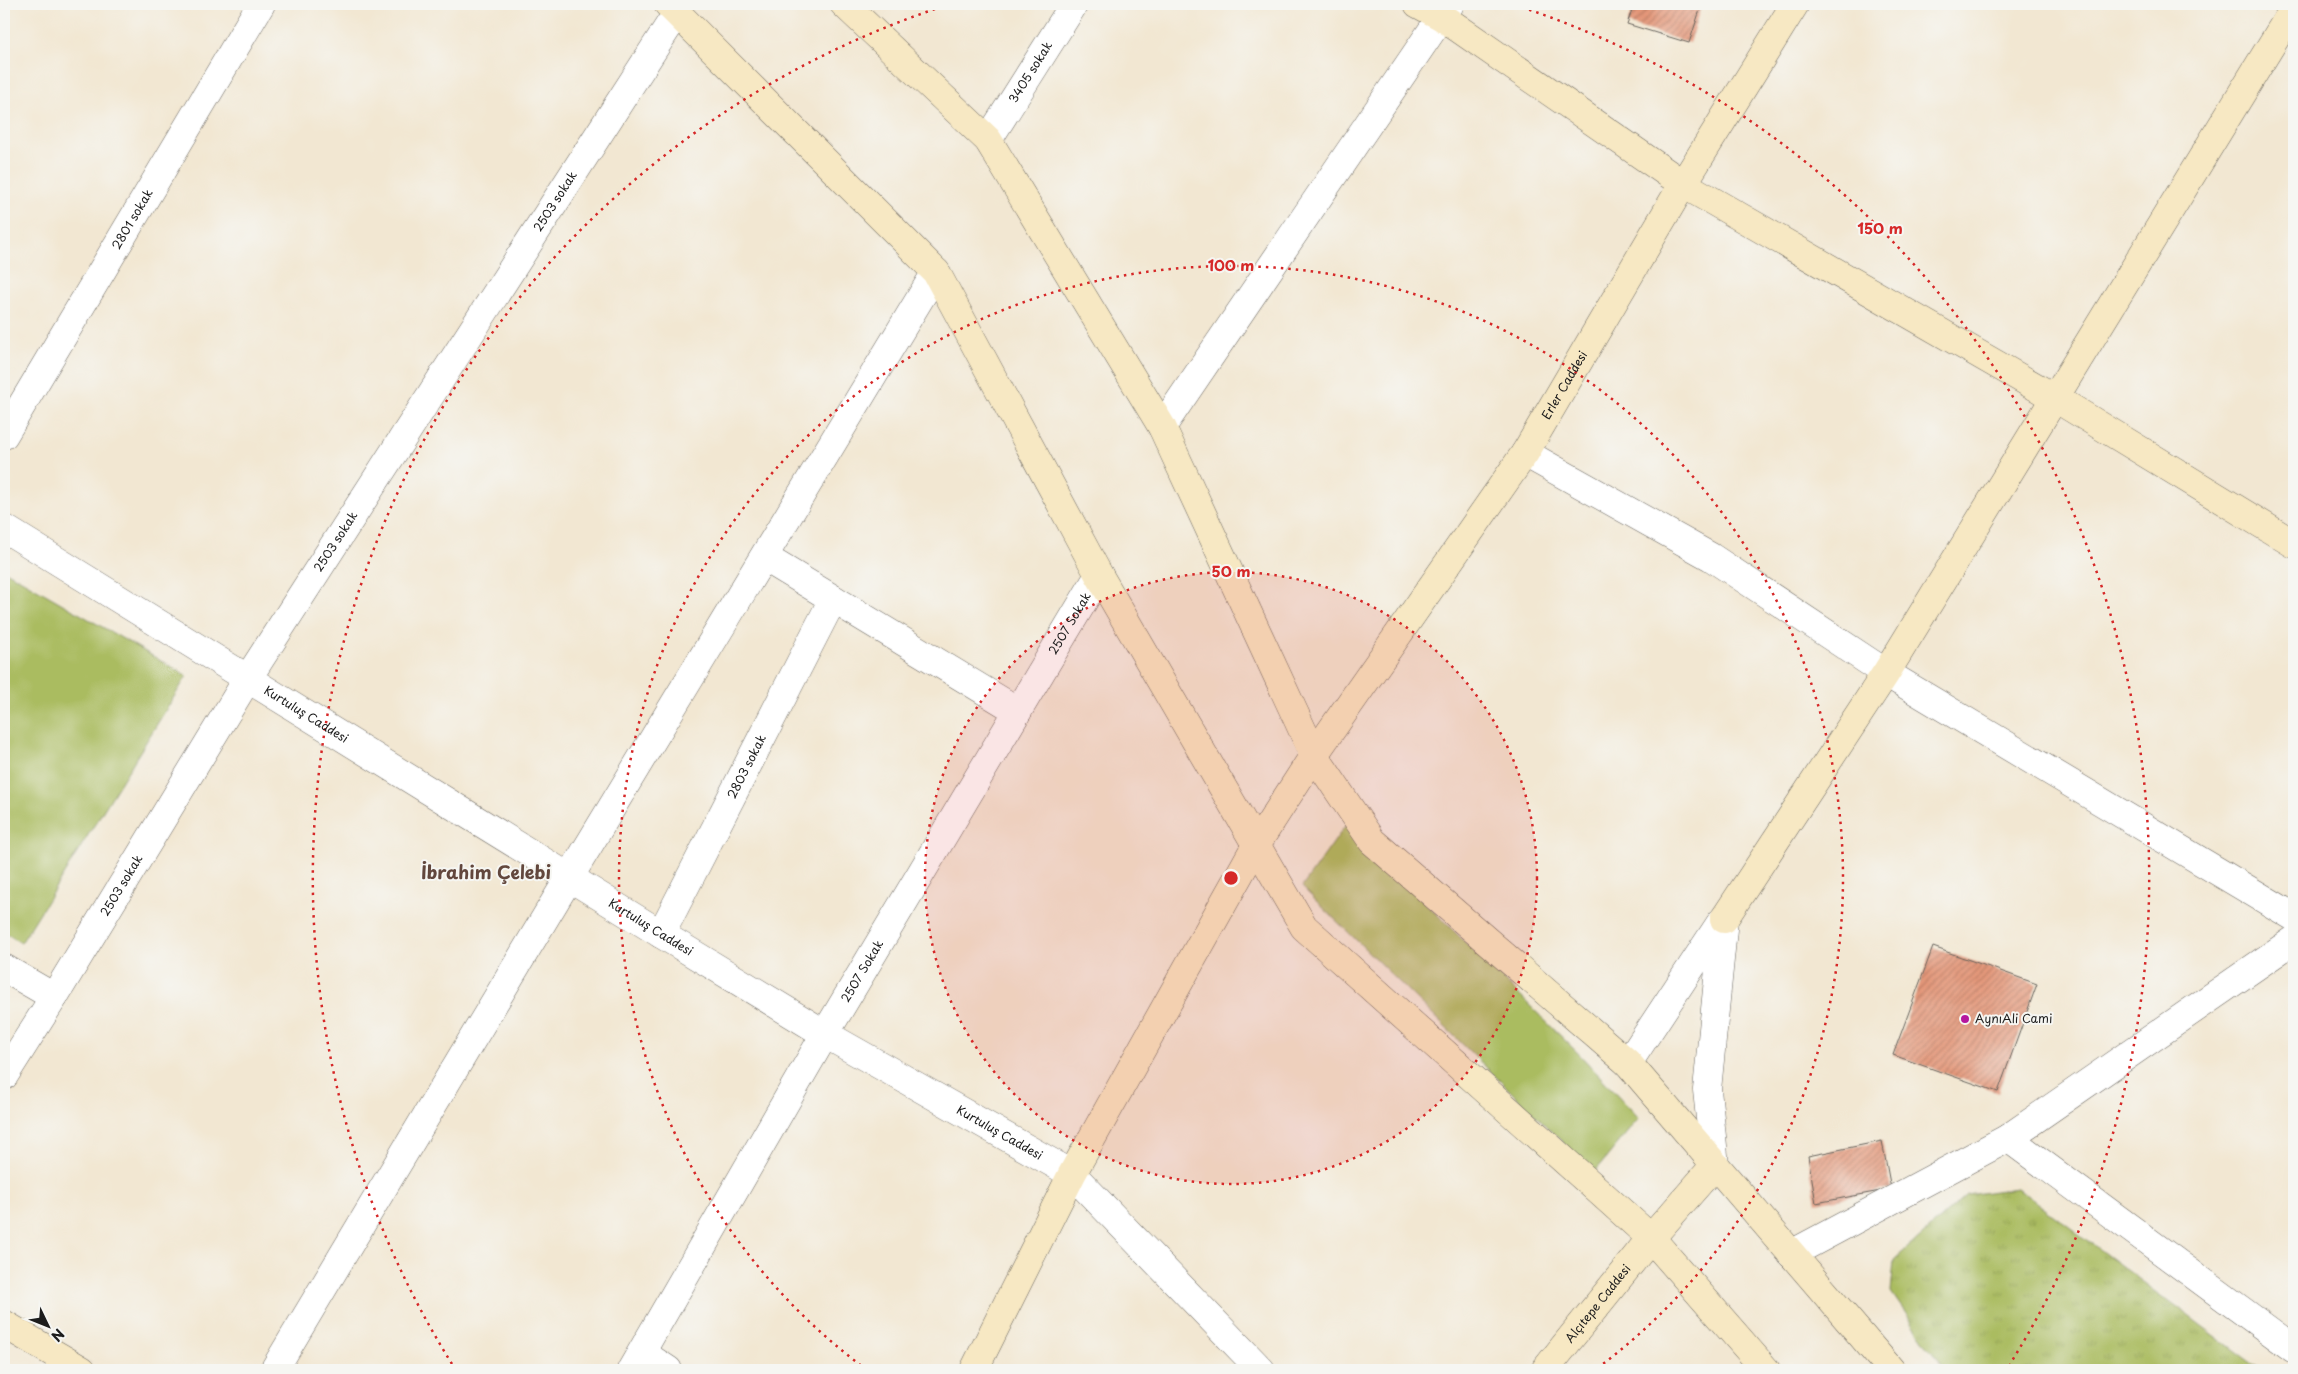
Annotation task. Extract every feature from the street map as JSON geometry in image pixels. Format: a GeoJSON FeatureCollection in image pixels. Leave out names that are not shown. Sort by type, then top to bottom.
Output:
{"type":"FeatureCollection","features":[{"type":"Feature","properties":{"kind":"main road"},"geometry":{"type":"LineString","coordinates":[[844,4],[988,140],[1162,427],[1314,755],[1372,841],[1628,1062],[1891,1370]]}},
{"type":"Feature","properties":{"kind":"main road"},"geometry":{"type":"LineString","coordinates":[[1418,4],[1446,10],[1683,184],[2055,398],[2294,544]]}},
{"type":"Feature","properties":{"kind":"main road","name":"Erler Caddesi"},"geometry":{"type":"LineString","coordinates":[[974,1370],[1072,1174],[1256,845],[1314,755],[1525,453],[1683,184],[1795,4]]}},
{"type":"Feature","properties":{"kind":"main road"},"geometry":{"type":"LineString","coordinates":[[672,8],[936,272],[1099,575],[1304,928],[1651,1238],[1766,1370]]}},
{"type":"Feature","properties":{"kind":"main road"},"geometry":{"type":"LineString","coordinates":[[1724,919],[1886,673],[2294,8]]}},
{"type":"Feature","properties":{"kind":"main road","name":"Alçıtepe Caddesi"},"geometry":{"type":"LineString","coordinates":[[1545,1370],[1651,1238],[1715,1165]]}},
{"type":"Feature","properties":{"kind":"main road"},"geometry":{"type":"LineString","coordinates":[[4,1324],[82,1370]]}},
{"type":"Feature","properties":{"kind":"street","name":"2801 sokak"},"geometry":{"type":"LineString","coordinates":[[4,435],[261,4]]}},
{"type":"Feature","properties":{"kind":"street","name":"3405 sokak"},"geometry":{"type":"LineString","coordinates":[[988,140],[1074,4]]}},
{"type":"Feature","properties":{"kind":"street","name":"2503 sokak"},"geometry":{"type":"LineString","coordinates":[[4,1076],[248,678],[672,8]]}},
{"type":"Feature","properties":{"kind":"street"},"geometry":{"type":"LineString","coordinates":[[1162,427],[1446,10]]}},
{"type":"Feature","properties":{"kind":"street"},"geometry":{"type":"LineString","coordinates":[[274,1370],[568,878],[936,272]]}},
{"type":"Feature","properties":{"kind":"street"},"geometry":{"type":"LineString","coordinates":[[1525,453],[1711,557],[1886,673],[2294,917]]}},
{"type":"Feature","properties":{"kind":"street","name":"Kurtuluş Caddesi"},"geometry":{"type":"LineString","coordinates":[[4,528],[568,878],[825,1034],[1072,1174],[1261,1370]]}},
{"type":"Feature","properties":{"kind":"street"},"geometry":{"type":"LineString","coordinates":[[764,557],[1018,711]]}},
{"type":"Feature","properties":{"kind":"street","name":"2507 Sokak"},"geometry":{"type":"LineString","coordinates":[[637,1362],[825,1034],[1099,575]]}},
{"type":"Feature","properties":{"kind":"street","name":"2803 sokak"},"geometry":{"type":"LineString","coordinates":[[661,934],[833,599]]}},
{"type":"Feature","properties":{"kind":"street"},"geometry":{"type":"LineString","coordinates":[[1628,1062],[1724,919]]}},
{"type":"Feature","properties":{"kind":"street"},"geometry":{"type":"LineString","coordinates":[[1715,1165],[1707,1090],[1724,919]]}},
{"type":"Feature","properties":{"kind":"street"},"geometry":{"type":"LineString","coordinates":[[1791,1254],[2008,1138],[2294,940]]}},
{"type":"Feature","properties":{"kind":"street"},"geometry":{"type":"LineString","coordinates":[[4,968],[54,997]]}},
{"type":"Feature","properties":{"kind":"street"},"geometry":{"type":"LineString","coordinates":[[2008,1138],[2294,1350]]}},
{"type":"Feature","properties":{"kind":"street"},"geometry":{"type":"LineString","coordinates":[[637,1362],[668,1370]]}},
{"type":"Feature","properties":{"kind":"green space"},"geometry":{"type":"Polygon","coordinates":[[[4,570],[187,676],[21,943],[4,932],[4,570]]]}},
{"type":"Feature","properties":{"kind":"green space"},"geometry":{"type":"Polygon","coordinates":[[[1346,825],[1579,1054],[1639,1118],[1594,1173],[1302,887],[1346,825]]]}},
{"type":"Feature","properties":{"kind":"green space"},"geometry":{"type":"Polygon","coordinates":[[[2017,1188],[2261,1370],[1945,1370],[1891,1292],[1894,1260],[1967,1195],[2017,1188]]]}},
{"type":"Feature","properties":{"kind":"building"},"geometry":{"type":"Polygon","coordinates":[[[1634,4],[1702,4],[1689,43],[1627,24],[1634,4]]]}},
{"type":"Feature","properties":{"kind":"building","name":"AynıAli Cami"},"geometry":{"type":"Polygon","coordinates":[[[1933,947],[2037,984],[1998,1092],[1893,1055],[1933,947]]]}},
{"type":"Feature","properties":{"kind":"building"},"geometry":{"type":"Polygon","coordinates":[[[1882,1141],[1891,1189],[1816,1203],[1808,1156],[1882,1141]]]}},
{"type":"Feature","properties":{"kind":"place","name":"AynıAli Cami"},"geometry":{"type":"Point","coordinates":[1965,1019]}},
{"type":"Feature","properties":{"kind":"district","name":"İbrahim Çelebi"},"geometry":{"type":"Point","coordinates":[486,873]}}]}
